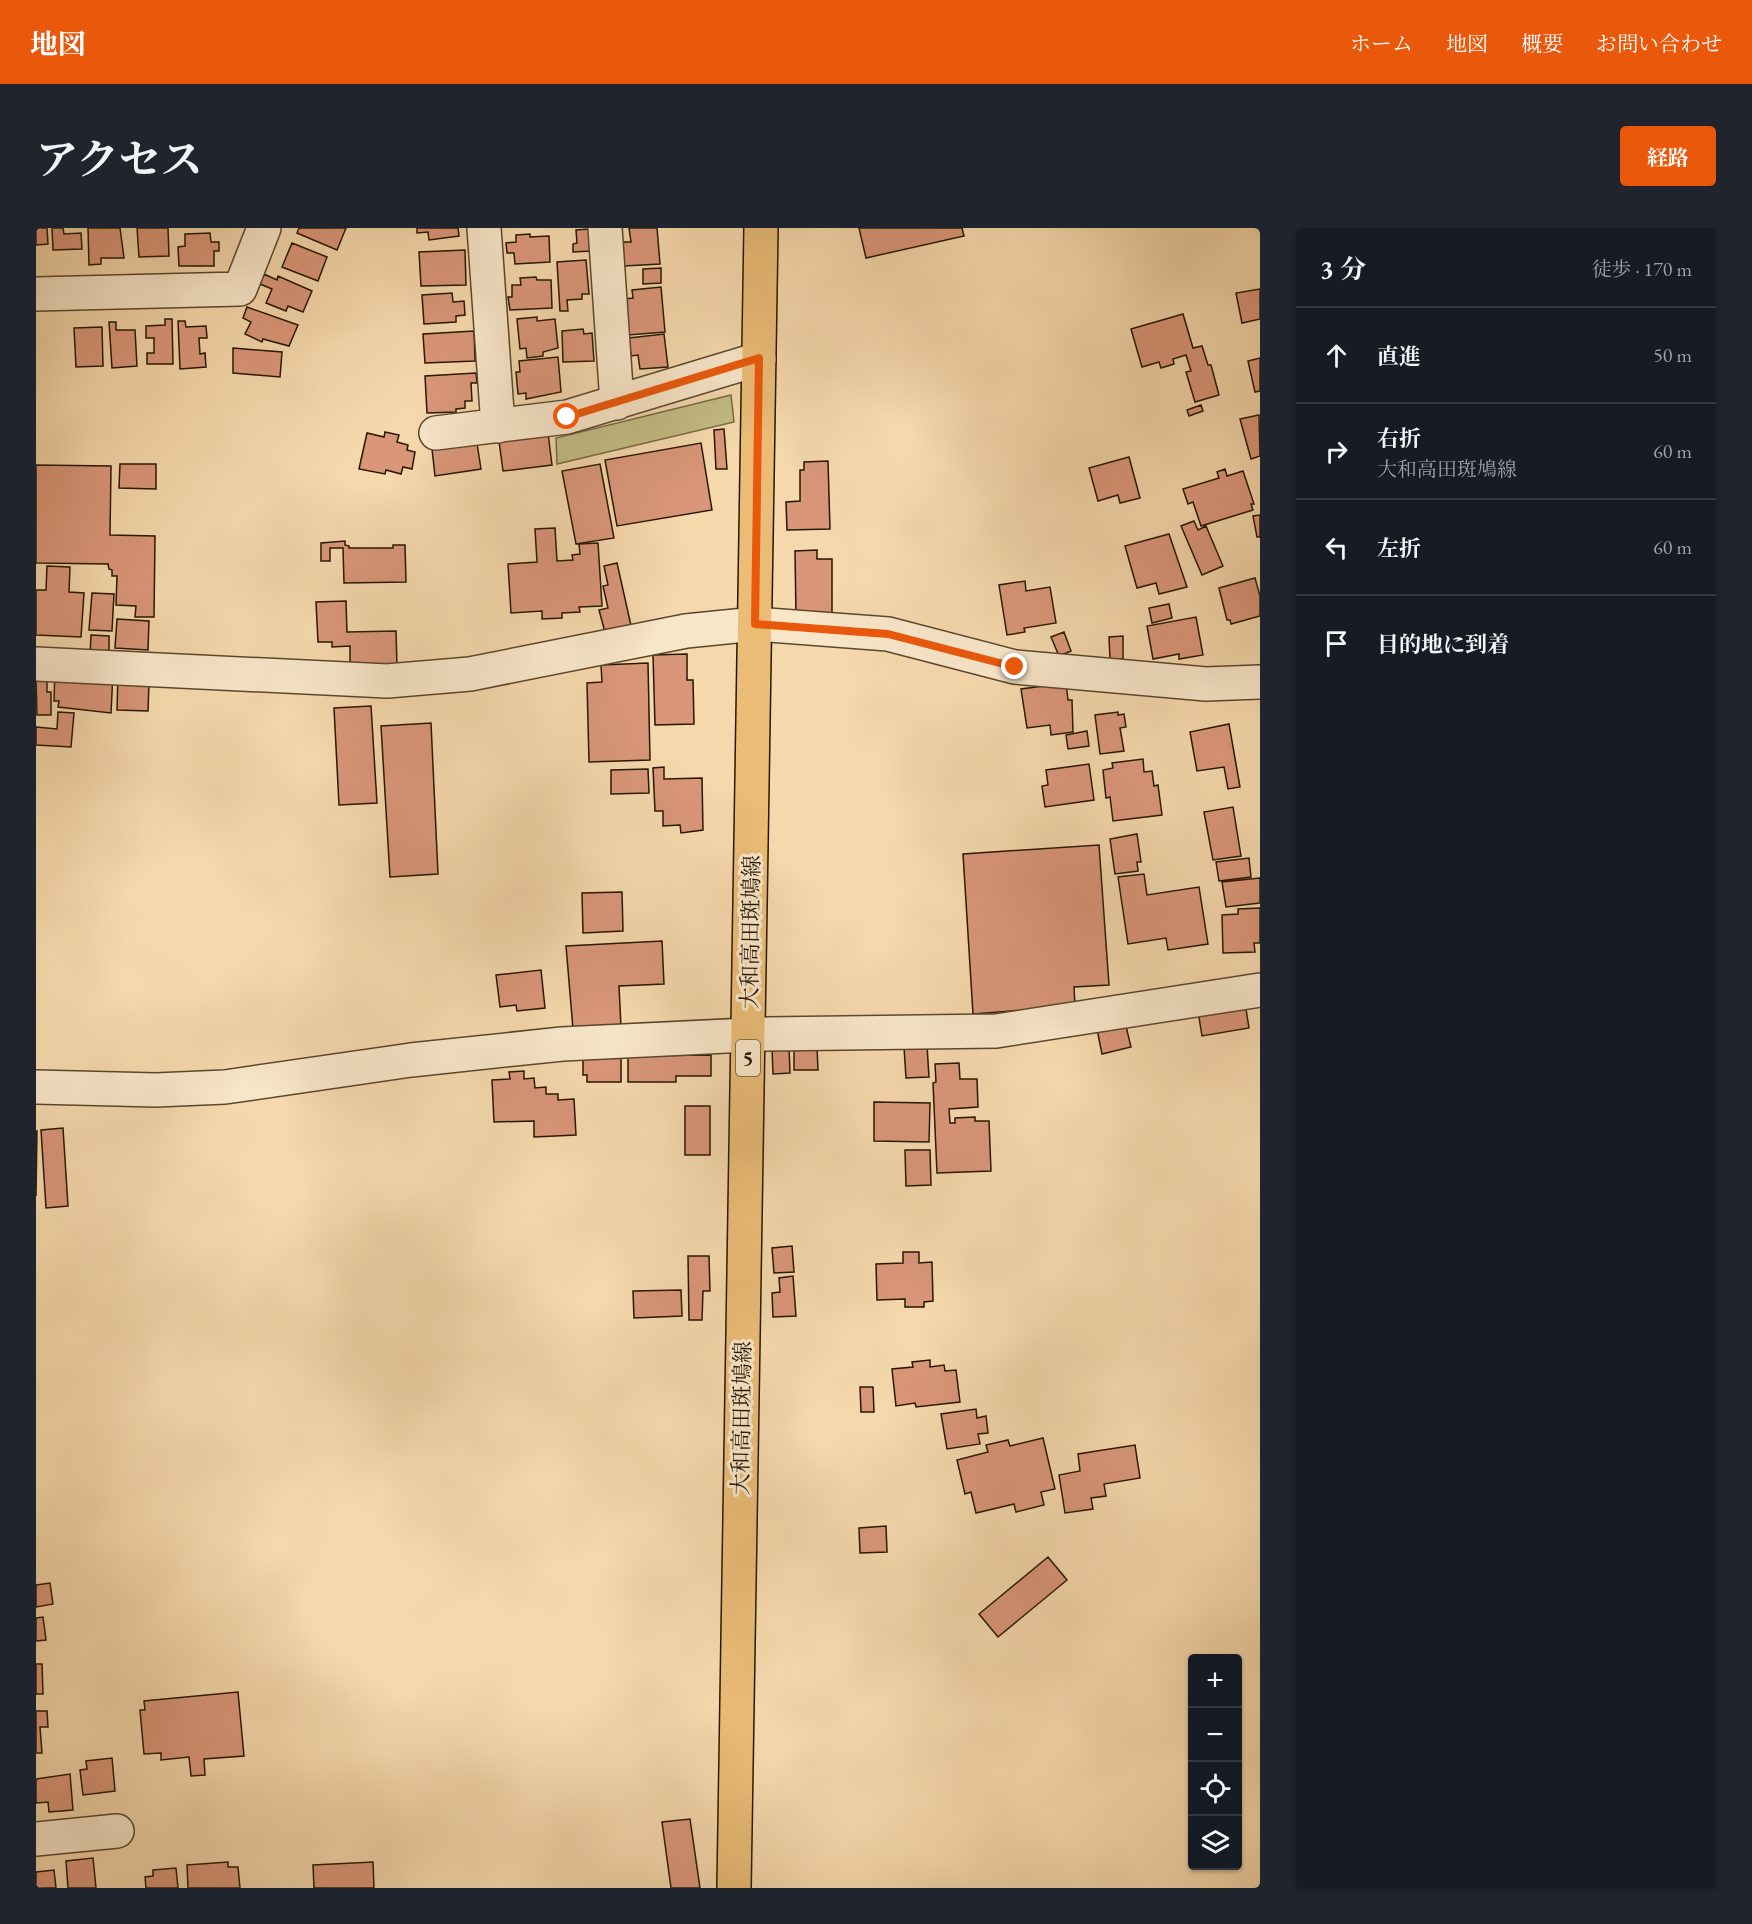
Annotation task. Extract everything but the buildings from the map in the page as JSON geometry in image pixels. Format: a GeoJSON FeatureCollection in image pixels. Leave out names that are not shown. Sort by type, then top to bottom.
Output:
{"type":"FeatureCollection","features":[{"type":"Feature","properties":{"kind":"main road","name":"大和高田斑鳩線"},"geometry":{"type":"LineString","coordinates":[[734,1888],[761,228]]}},
{"type":"Feature","properties":{"kind":"street"},"geometry":{"type":"LineString","coordinates":[[36,294],[240,289],[264,228]]}},
{"type":"Feature","properties":{"kind":"street"},"geometry":{"type":"LineString","coordinates":[[484,228],[498,426]]}},
{"type":"Feature","properties":{"kind":"street"},"geometry":{"type":"LineString","coordinates":[[605,228],[617,403]]}},
{"type":"Feature","properties":{"kind":"street"},"geometry":{"type":"LineString","coordinates":[[436,434],[567,417],[759,358]]}},
{"type":"Feature","properties":{"kind":"street"},"geometry":{"type":"LineString","coordinates":[[36,664],[365,681],[422,680],[470,674],[687,631],[755,624],[888,634],[1015,667],[1206,684],[1260,682]]}},
{"type":"Feature","properties":{"kind":"street"},"geometry":{"type":"LineString","coordinates":[[36,1087],[156,1090],[225,1087],[486,1051],[562,1044],[748,1036],[996,1031],[1260,990]]}},
{"type":"Feature","properties":{"kind":"street"},"geometry":{"type":"LineString","coordinates":[[36,1839],[117,1831]]}},
{"type":"Feature","properties":{"kind":"shaded area"},"geometry":{"type":"Polygon","coordinates":[[[731,395],[734,422],[557,464],[556,438],[731,395]]]}},
{"type":"Feature","properties":{"kind":"route"},"geometry":{"type":"LineString","coordinates":[[567,417],[759,358],[755,624],[888,634],[1015,667]]}}]}
